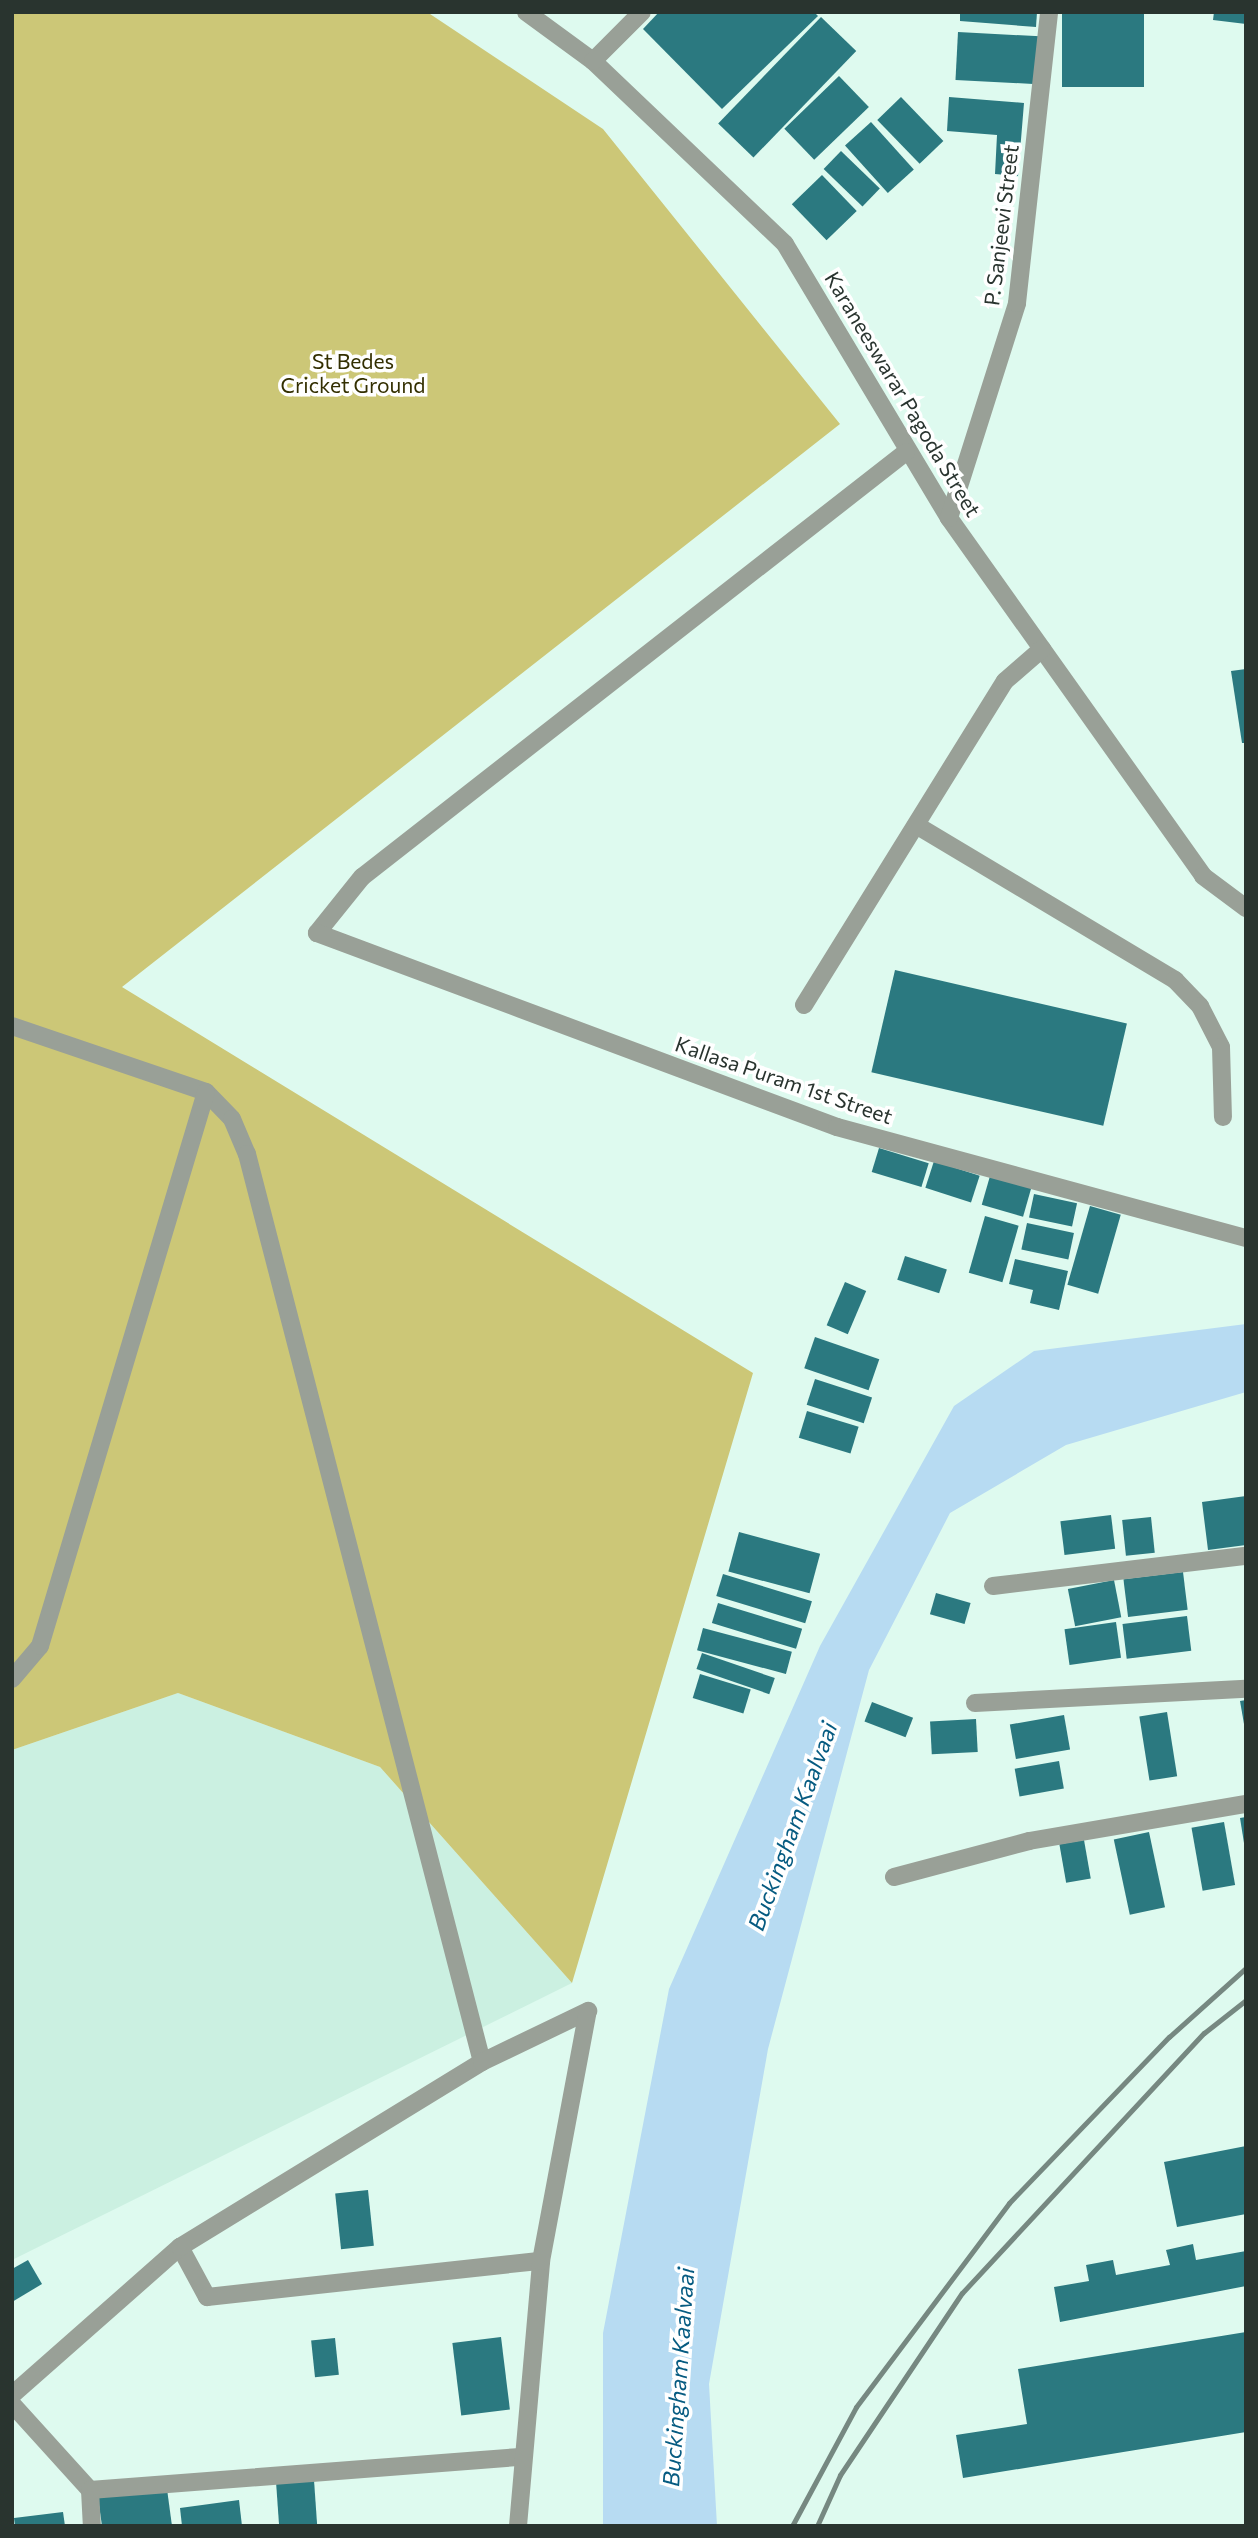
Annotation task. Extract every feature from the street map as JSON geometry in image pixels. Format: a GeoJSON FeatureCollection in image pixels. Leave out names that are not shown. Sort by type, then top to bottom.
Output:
{"type":"FeatureCollection","features":[{"type":"Feature","properties":{"kind":"street","name":"Karaneeswarar Pagoda Street"},"geometry":{"type":"LineString","coordinates":[[526,12],[593,61],[785,244],[905,452],[949,518],[1203,876],[1246,908]]}},
{"type":"Feature","properties":{"kind":"street"},"geometry":{"type":"LineString","coordinates":[[593,61],[642,12]]}},
{"type":"Feature","properties":{"kind":"street","name":"P. Sanjeevi Street"},"geometry":{"type":"LineString","coordinates":[[949,518],[1017,303],[1049,12]]}},
{"type":"Feature","properties":{"kind":"street","name":"Kallasa Puram 1st Street"},"geometry":{"type":"LineString","coordinates":[[905,452],[362,877],[317,933],[837,1127],[1246,1238]]}},
{"type":"Feature","properties":{"kind":"street"},"geometry":{"type":"LineString","coordinates":[[804,1005],[1006,681],[1042,649]]}},
{"type":"Feature","properties":{"kind":"street"},"geometry":{"type":"LineString","coordinates":[[916,825],[1175,980],[1200,1006],[1221,1047],[1223,1117]]}},
{"type":"Feature","properties":{"kind":"street"},"geometry":{"type":"LineString","coordinates":[[12,1026],[206,1092],[232,1119],[247,1154],[482,2062]]}},
{"type":"Feature","properties":{"kind":"street"},"geometry":{"type":"LineString","coordinates":[[12,1679],[40,1646],[206,1092]]}},
{"type":"Feature","properties":{"kind":"street"},"geometry":{"type":"LineString","coordinates":[[993,1586],[1246,1556]]}},
{"type":"Feature","properties":{"kind":"street"},"geometry":{"type":"LineString","coordinates":[[975,1703],[1246,1689]]}},
{"type":"Feature","properties":{"kind":"street"},"geometry":{"type":"LineString","coordinates":[[894,1877],[1029,1841],[1246,1804]]}},
{"type":"Feature","properties":{"kind":"street"},"geometry":{"type":"LineString","coordinates":[[12,2395],[180,2247],[482,2062],[588,2011],[541,2261],[521,2456],[518,2526]]}},
{"type":"Feature","properties":{"kind":"street"},"geometry":{"type":"LineString","coordinates":[[180,2247],[207,2297],[541,2261]]}},
{"type":"Feature","properties":{"kind":"street"},"geometry":{"type":"LineString","coordinates":[[12,2404],[90,2490],[92,2526]]}},
{"type":"Feature","properties":{"kind":"street"},"geometry":{"type":"LineString","coordinates":[[90,2490],[521,2456]]}},
{"type":"Feature","properties":{"kind":"shaded area"},"geometry":{"type":"Polygon","coordinates":[[[178,1693],[380,1767],[572,1983],[12,2260],[12,1750],[178,1693]]]}},
{"type":"Feature","properties":{"kind":"green space","name":"St Bedes Cricket Ground"},"geometry":{"type":"Polygon","coordinates":[[[12,12],[427,12],[603,129],[840,424],[122,987],[753,1373],[572,1983],[380,1767],[178,1693],[12,1750],[12,12]]]}},
{"type":"Feature","properties":{"kind":"water","name":"Buckingham Kaalvaai"},"geometry":{"type":"Polygon","coordinates":[[[1246,1324],[1246,1392],[1066,1445],[950,1513],[869,1670],[768,2049],[709,2384],[717,2526],[603,2526],[603,2333],[669,1989],[820,1646],[954,1406],[1034,1351],[1246,1324]]]}},
{"type":"Feature","properties":{"kind":"building"},"geometry":{"type":"Polygon","coordinates":[[[659,12],[814,12],[818,16],[722,109],[643,29],[659,12]]]}},
{"type":"Feature","properties":{"kind":"building"},"geometry":{"type":"Polygon","coordinates":[[[960,12],[1037,12],[1036,27],[960,21],[960,12]]]}},
{"type":"Feature","properties":{"kind":"building"},"geometry":{"type":"Polygon","coordinates":[[[1062,12],[1144,12],[1144,87],[1062,87],[1062,12]]]}},
{"type":"Feature","properties":{"kind":"building"},"geometry":{"type":"Polygon","coordinates":[[[1214,12],[1246,12],[1246,24],[1213,20],[1214,12]]]}},
{"type":"Feature","properties":{"kind":"building"},"geometry":{"type":"Polygon","coordinates":[[[821,17],[856,51],[753,158],[718,123],[821,17]]]}},
{"type":"Feature","properties":{"kind":"building"},"geometry":{"type":"Polygon","coordinates":[[[958,32],[1040,36],[1037,84],[955,80],[958,32]]]}},
{"type":"Feature","properties":{"kind":"building"},"geometry":{"type":"Polygon","coordinates":[[[839,76],[869,107],[814,160],[784,129],[839,76]]]}},
{"type":"Feature","properties":{"kind":"building"},"geometry":{"type":"Polygon","coordinates":[[[901,97],[943,141],[920,164],[877,120],[901,97]]]}},
{"type":"Feature","properties":{"kind":"building"},"geometry":{"type":"Polygon","coordinates":[[[949,97],[1024,103],[1018,176],[995,174],[997,135],[947,131],[949,97]]]}},
{"type":"Feature","properties":{"kind":"building"},"geometry":{"type":"Polygon","coordinates":[[[871,122],[914,170],[888,193],[845,145],[871,122]]]}},
{"type":"Feature","properties":{"kind":"building"},"geometry":{"type":"Polygon","coordinates":[[[841,151],[880,189],[862,206],[824,169],[841,151]]]}},
{"type":"Feature","properties":{"kind":"building"},"geometry":{"type":"Polygon","coordinates":[[[822,175],[857,211],[827,240],[792,204],[822,175]]]}},
{"type":"Feature","properties":{"kind":"building"},"geometry":{"type":"Polygon","coordinates":[[[1246,669],[1246,743],[1242,743],[1231,671],[1246,669]]]}},
{"type":"Feature","properties":{"kind":"building"},"geometry":{"type":"Polygon","coordinates":[[[895,970],[1127,1024],[1103,1126],[871,1072],[895,970]]]}},
{"type":"Feature","properties":{"kind":"building"},"geometry":{"type":"Polygon","coordinates":[[[879,1148],[929,1163],[921,1187],[872,1172],[879,1148]]]}},
{"type":"Feature","properties":{"kind":"building"},"geometry":{"type":"Polygon","coordinates":[[[934,1161],[980,1176],[971,1202],[925,1188],[934,1161]]]}},
{"type":"Feature","properties":{"kind":"building"},"geometry":{"type":"Polygon","coordinates":[[[990,1176],[1031,1188],[1023,1217],[982,1205],[990,1176]]]}},
{"type":"Feature","properties":{"kind":"building"},"geometry":{"type":"Polygon","coordinates":[[[1034,1194],[1077,1203],[1072,1227],[1029,1217],[1034,1194]]]}},
{"type":"Feature","properties":{"kind":"building"},"geometry":{"type":"Polygon","coordinates":[[[1090,1206],[1121,1215],[1098,1294],[1067,1285],[1090,1206]]]}},
{"type":"Feature","properties":{"kind":"building"},"geometry":{"type":"Polygon","coordinates":[[[985,1216],[1019,1226],[1002,1282],[969,1273],[985,1216]]]}},
{"type":"Feature","properties":{"kind":"building"},"geometry":{"type":"Polygon","coordinates":[[[1027,1223],[1074,1233],[1068,1259],[1021,1249],[1027,1223]]]}},
{"type":"Feature","properties":{"kind":"building"},"geometry":{"type":"Polygon","coordinates":[[[905,1256],[947,1270],[939,1293],[897,1280],[905,1256]]]}},
{"type":"Feature","properties":{"kind":"building"},"geometry":{"type":"Polygon","coordinates":[[[1015,1259],[1068,1271],[1059,1310],[1030,1303],[1033,1290],[1009,1284],[1015,1259]]]}},
{"type":"Feature","properties":{"kind":"building"},"geometry":{"type":"Polygon","coordinates":[[[845,1282],[866,1291],[848,1334],[827,1325],[845,1282]]]}},
{"type":"Feature","properties":{"kind":"building"},"geometry":{"type":"Polygon","coordinates":[[[815,1337],[879,1359],[869,1390],[804,1368],[815,1337]]]}},
{"type":"Feature","properties":{"kind":"building"},"geometry":{"type":"Polygon","coordinates":[[[815,1379],[872,1398],[864,1423],[807,1405],[815,1379]]]}},
{"type":"Feature","properties":{"kind":"building"},"geometry":{"type":"Polygon","coordinates":[[[807,1411],[859,1427],[850,1454],[799,1438],[807,1411]]]}},
{"type":"Feature","properties":{"kind":"building"},"geometry":{"type":"Polygon","coordinates":[[[1246,1496],[1246,1545],[1208,1550],[1202,1502],[1246,1496]]]}},
{"type":"Feature","properties":{"kind":"building"},"geometry":{"type":"Polygon","coordinates":[[[1111,1515],[1115,1549],[1065,1555],[1060,1521],[1111,1515]]]}},
{"type":"Feature","properties":{"kind":"building"},"geometry":{"type":"Polygon","coordinates":[[[1151,1517],[1155,1553],[1126,1556],[1122,1520],[1151,1517]]]}},
{"type":"Feature","properties":{"kind":"building"},"geometry":{"type":"Polygon","coordinates":[[[739,1532],[820,1554],[810,1593],[728,1572],[739,1532]]]}},
{"type":"Feature","properties":{"kind":"building"},"geometry":{"type":"Polygon","coordinates":[[[1183,1572],[1188,1610],[1128,1617],[1123,1579],[1183,1572]]]}},
{"type":"Feature","properties":{"kind":"building"},"geometry":{"type":"Polygon","coordinates":[[[723,1574],[812,1601],[805,1623],[716,1596],[723,1574]]]}},
{"type":"Feature","properties":{"kind":"building"},"geometry":{"type":"Polygon","coordinates":[[[1114,1580],[1121,1617],[1075,1626],[1068,1589],[1114,1580]]]}},
{"type":"Feature","properties":{"kind":"building"},"geometry":{"type":"Polygon","coordinates":[[[936,1593],[971,1603],[965,1624],[930,1614],[936,1593]]]}},
{"type":"Feature","properties":{"kind":"building"},"geometry":{"type":"Polygon","coordinates":[[[718,1603],[802,1629],[796,1649],[712,1623],[718,1603]]]}},
{"type":"Feature","properties":{"kind":"building"},"geometry":{"type":"Polygon","coordinates":[[[1187,1616],[1191,1651],[1127,1659],[1122,1624],[1187,1616]]]}},
{"type":"Feature","properties":{"kind":"building"},"geometry":{"type":"Polygon","coordinates":[[[1116,1622],[1121,1658],[1070,1665],[1065,1629],[1116,1622]]]}},
{"type":"Feature","properties":{"kind":"building"},"geometry":{"type":"Polygon","coordinates":[[[703,1628],[792,1652],[786,1674],[697,1650],[703,1628]]]}},
{"type":"Feature","properties":{"kind":"building"},"geometry":{"type":"Polygon","coordinates":[[[702,1653],[775,1678],[769,1694],[696,1669],[702,1653]]]}},
{"type":"Feature","properties":{"kind":"building"},"geometry":{"type":"Polygon","coordinates":[[[700,1674],[751,1689],[743,1713],[693,1698],[700,1674]]]}},
{"type":"Feature","properties":{"kind":"building"},"geometry":{"type":"Polygon","coordinates":[[[1246,1700],[1246,1723],[1244,1724],[1240,1701],[1246,1700]]]}},
{"type":"Feature","properties":{"kind":"building"},"geometry":{"type":"Polygon","coordinates":[[[872,1702],[913,1718],[906,1737],[864,1722],[872,1702]]]}},
{"type":"Feature","properties":{"kind":"building"},"geometry":{"type":"Polygon","coordinates":[[[1167,1712],[1177,1776],[1150,1781],[1139,1716],[1167,1712]]]}},
{"type":"Feature","properties":{"kind":"building"},"geometry":{"type":"Polygon","coordinates":[[[1064,1715],[1070,1749],[1016,1759],[1010,1725],[1064,1715]]]}},
{"type":"Feature","properties":{"kind":"building"},"geometry":{"type":"Polygon","coordinates":[[[976,1719],[978,1752],[932,1754],[930,1721],[976,1719]]]}},
{"type":"Feature","properties":{"kind":"building"},"geometry":{"type":"Polygon","coordinates":[[[1059,1761],[1064,1789],[1020,1796],[1015,1769],[1059,1761]]]}},
{"type":"Feature","properties":{"kind":"building"},"geometry":{"type":"Polygon","coordinates":[[[1246,1817],[1246,1843],[1244,1843],[1240,1818],[1246,1817]]]}},
{"type":"Feature","properties":{"kind":"building"},"geometry":{"type":"Polygon","coordinates":[[[1224,1822],[1235,1885],[1203,1891],[1192,1828],[1224,1822]]]}},
{"type":"Feature","properties":{"kind":"building"},"geometry":{"type":"Polygon","coordinates":[[[1149,1832],[1165,1907],[1130,1915],[1114,1839],[1149,1832]]]}},
{"type":"Feature","properties":{"kind":"building"},"geometry":{"type":"Polygon","coordinates":[[[1084,1840],[1091,1878],[1066,1883],[1059,1844],[1084,1840]]]}},
{"type":"Feature","properties":{"kind":"building"},"geometry":{"type":"Polygon","coordinates":[[[1246,2146],[1246,2214],[1177,2227],[1164,2162],[1246,2146]]]}},
{"type":"Feature","properties":{"kind":"building"},"geometry":{"type":"Polygon","coordinates":[[[368,2190],[374,2246],[341,2249],[335,2193],[368,2190]]]}},
{"type":"Feature","properties":{"kind":"building"},"geometry":{"type":"Polygon","coordinates":[[[1193,2244],[1196,2260],[1246,2251],[1246,2286],[1060,2322],[1054,2287],[1089,2281],[1086,2265],[1113,2260],[1116,2275],[1170,2265],[1166,2250],[1193,2244]]]}},
{"type":"Feature","properties":{"kind":"building"},"geometry":{"type":"Polygon","coordinates":[[[28,2260],[42,2284],[12,2302],[12,2269],[28,2260]]]}},
{"type":"Feature","properties":{"kind":"building"},"geometry":{"type":"Polygon","coordinates":[[[1246,2332],[1246,2432],[963,2478],[956,2435],[1027,2424],[1018,2369],[1246,2332]]]}},
{"type":"Feature","properties":{"kind":"building"},"geometry":{"type":"Polygon","coordinates":[[[501,2337],[510,2409],[461,2415],[452,2343],[501,2337]]]}},
{"type":"Feature","properties":{"kind":"building"},"geometry":{"type":"Polygon","coordinates":[[[335,2338],[339,2375],[315,2377],[311,2341],[335,2338]]]}},
{"type":"Feature","properties":{"kind":"building"},"geometry":{"type":"Polygon","coordinates":[[[314,2480],[317,2526],[279,2526],[276,2483],[314,2480]]]}},
{"type":"Feature","properties":{"kind":"building"},"geometry":{"type":"Polygon","coordinates":[[[167,2489],[172,2526],[102,2526],[98,2498],[167,2489]]]}},
{"type":"Feature","properties":{"kind":"building"},"geometry":{"type":"Polygon","coordinates":[[[239,2500],[242,2526],[182,2526],[180,2508],[239,2500]]]}},
{"type":"Feature","properties":{"kind":"building"},"geometry":{"type":"Polygon","coordinates":[[[63,2512],[65,2526],[15,2526],[14,2518],[63,2512]]]}},
{"type":"Feature","properties":{"kind":"railway"},"geometry":{"type":"LineString","coordinates":[[792,2526],[856,2407],[1009,2203],[1169,2037],[1246,1968]]}},
{"type":"Feature","properties":{"kind":"railway"},"geometry":{"type":"LineString","coordinates":[[817,2526],[840,2475],[962,2293],[1204,2033],[1246,2000]]}}]}
